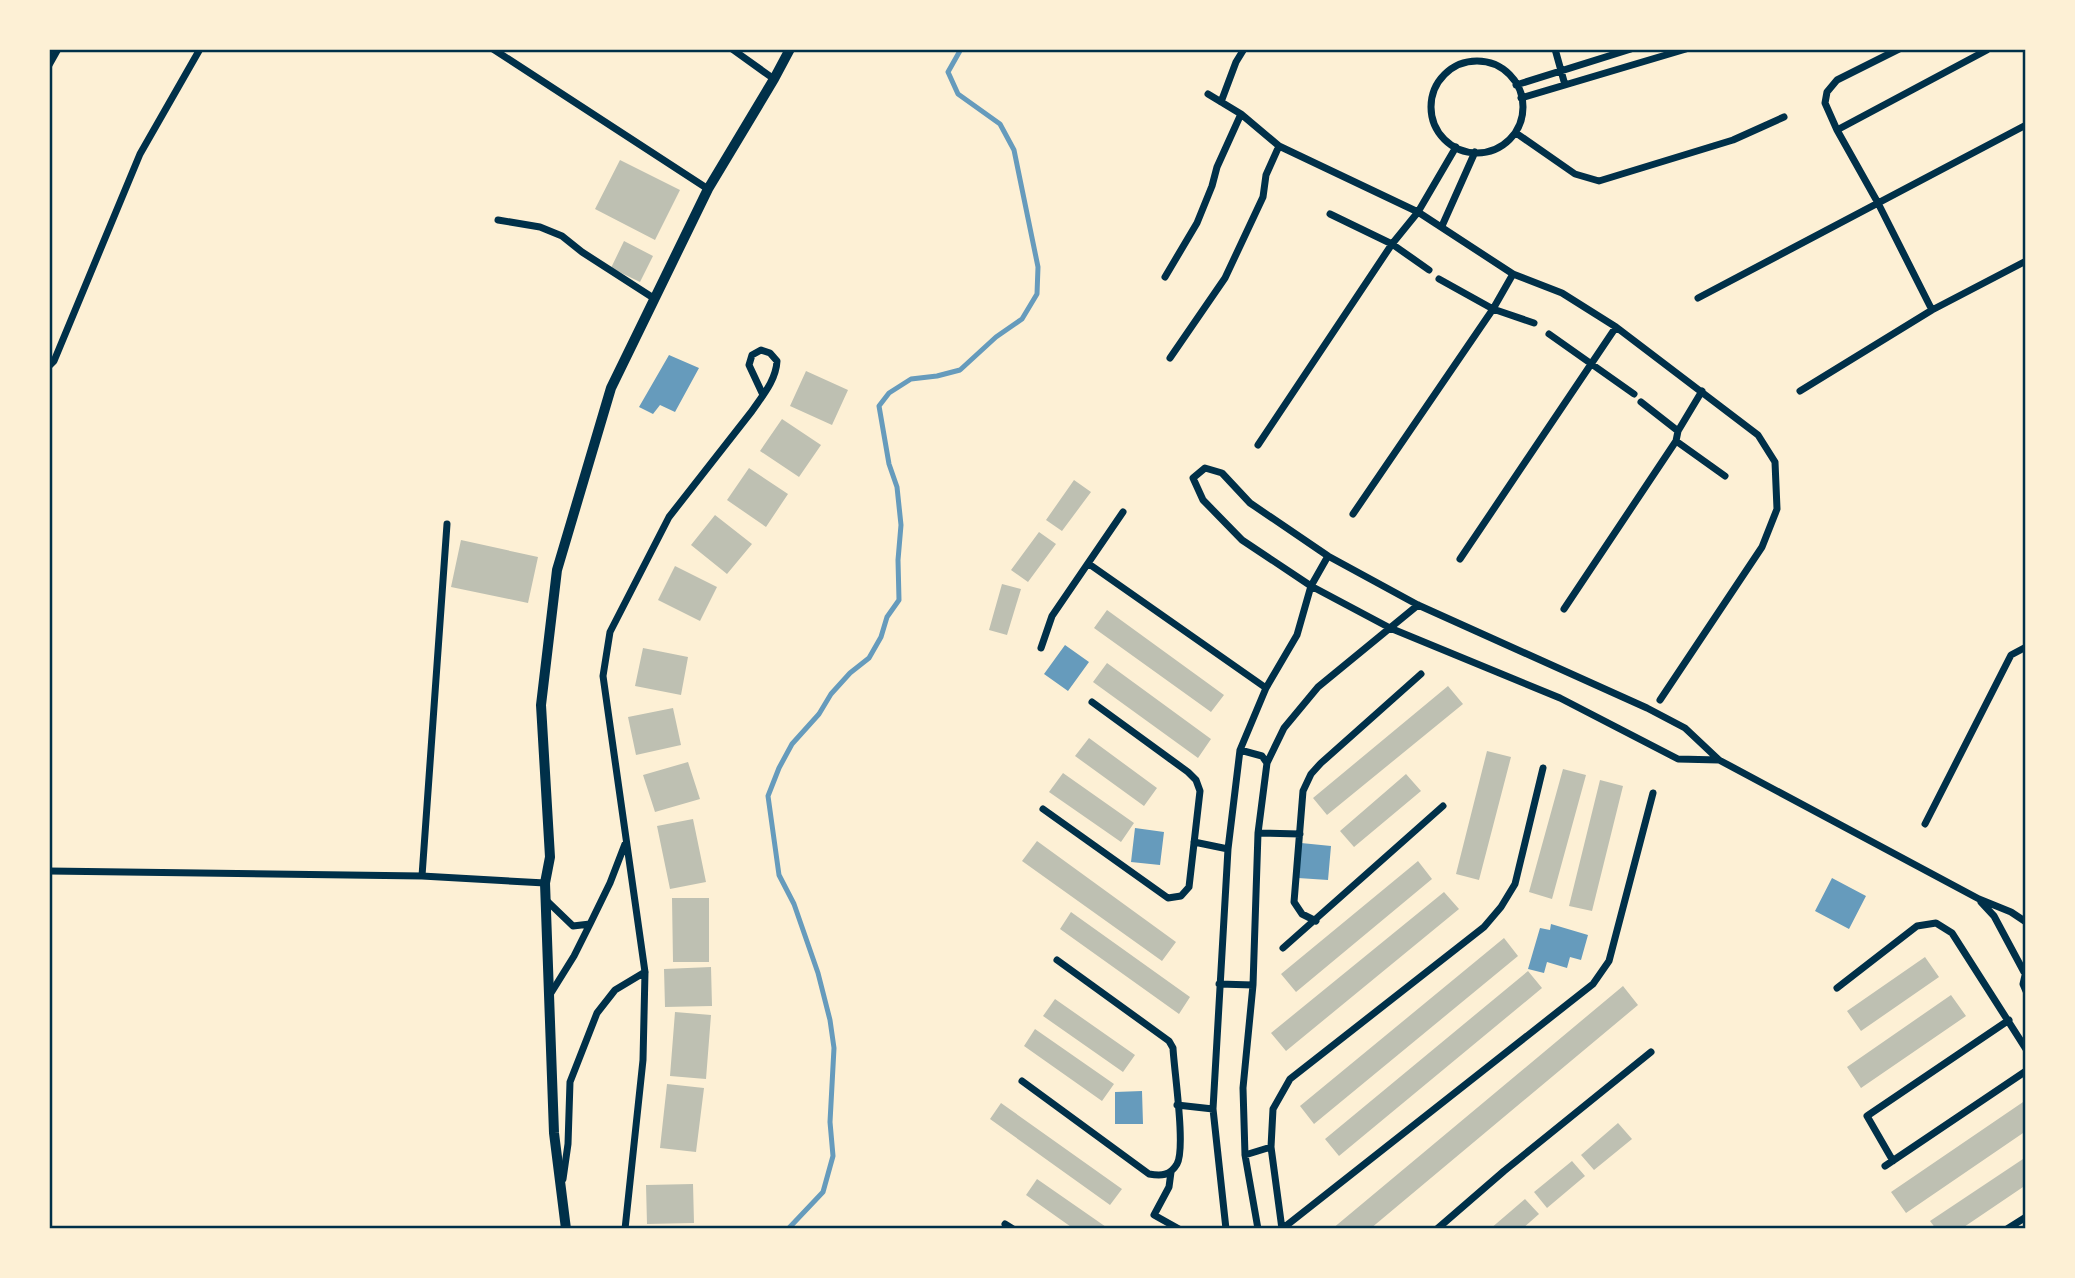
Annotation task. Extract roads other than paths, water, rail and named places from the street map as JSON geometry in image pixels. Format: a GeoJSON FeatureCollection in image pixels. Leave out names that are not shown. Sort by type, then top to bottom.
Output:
{"type":"FeatureCollection","features":[{"type":"Feature","properties":{"kind":"street"},"geometry":{"type":"LineString","coordinates":[[49,65],[58,49]]}},
{"type":"Feature","properties":{"kind":"street"},"geometry":{"type":"LineString","coordinates":[[49,366],[54,361],[139,155],[200,49]]}},
{"type":"Feature","properties":{"kind":"street"},"geometry":{"type":"LineString","coordinates":[[493,49],[708,189]]}},
{"type":"Feature","properties":{"kind":"street"},"geometry":{"type":"LineString","coordinates":[[732,49],[775,79]]}},
{"type":"Feature","properties":{"kind":"street"},"geometry":{"type":"LineString","coordinates":[[566,1229],[554,1133],[545,883],[550,857],[541,705],[558,570],[611,388],[708,189],[775,79],[790,49]]}},
{"type":"Feature","properties":{"kind":"street"},"geometry":{"type":"LineString","coordinates":[[1221,102],[1236,62],[1244,49]]}},
{"type":"Feature","properties":{"kind":"street"},"geometry":{"type":"LineString","coordinates":[[1555,49],[1565,85]]}},
{"type":"Feature","properties":{"kind":"street"},"geometry":{"type":"LineString","coordinates":[[1516,85],[1631,49]]}},
{"type":"Feature","properties":{"kind":"street"},"geometry":{"type":"LineString","coordinates":[[1521,98],[1686,49]]}},
{"type":"Feature","properties":{"kind":"street"},"geometry":{"type":"LineString","coordinates":[[1899,49],[1837,80],[1827,92],[1825,103],[1932,310]]}},
{"type":"Feature","properties":{"kind":"street"},"geometry":{"type":"LineString","coordinates":[[1837,130],[1987,50]]}},
{"type":"Feature","properties":{"kind":"street"},"geometry":{"type":"LineString","coordinates":[[1484,62],[1496,66],[1510,76],[1521,98],[1522,109],[1516,133],[1505,144],[1488,152],[1468,153],[1450,145],[1436,130],[1430,111],[1433,92],[1443,75],[1460,64],[1484,62]]}},
{"type":"Feature","properties":{"kind":"street"},"geometry":{"type":"LineString","coordinates":[[1208,94],[1241,114],[1279,146],[1419,212],[1513,274],[1562,293],[1616,327],[1758,435],[1775,462],[1777,509],[1762,547],[1660,700]]}},
{"type":"Feature","properties":{"kind":"street"},"geometry":{"type":"LineString","coordinates":[[1165,277],[1197,223],[1217,167],[1241,114]]}},
{"type":"Feature","properties":{"kind":"street"},"geometry":{"type":"LineString","coordinates":[[1516,133],[1575,174],[1599,181],[1733,140],[1784,117]]}},
{"type":"Feature","properties":{"kind":"street"},"geometry":{"type":"LineString","coordinates":[[1698,298],[2026,125]]}},
{"type":"Feature","properties":{"kind":"street"},"geometry":{"type":"LineString","coordinates":[[1170,358],[1225,278],[1264,197],[1266,175],[1279,146]]}},
{"type":"Feature","properties":{"kind":"street"},"geometry":{"type":"LineString","coordinates":[[1258,445],[1392,244],[1419,212],[1456,147]]}},
{"type":"Feature","properties":{"kind":"street"},"geometry":{"type":"LineString","coordinates":[[1442,226],[1475,152]]}},
{"type":"Feature","properties":{"kind":"street"},"geometry":{"type":"LineString","coordinates":[[1330,214],[1392,244],[1429,270]]}},
{"type":"Feature","properties":{"kind":"street"},"geometry":{"type":"LineString","coordinates":[[498,220],[540,227],[562,236],[654,299]]}},
{"type":"Feature","properties":{"kind":"street"},"geometry":{"type":"LineString","coordinates":[[1800,391],[1932,310],[2026,261]]}},
{"type":"Feature","properties":{"kind":"street"},"geometry":{"type":"LineString","coordinates":[[1353,514],[1493,309],[1513,274]]}},
{"type":"Feature","properties":{"kind":"street"},"geometry":{"type":"LineString","coordinates":[[1439,279],[1493,309],[1534,323]]}},
{"type":"Feature","properties":{"kind":"street"},"geometry":{"type":"LineString","coordinates":[[1460,559],[1616,327]]}},
{"type":"Feature","properties":{"kind":"street"},"geometry":{"type":"LineString","coordinates":[[1549,334],[1634,394]]}},
{"type":"Feature","properties":{"kind":"street"},"geometry":{"type":"LineString","coordinates":[[625,1229],[643,1060],[645,972],[603,676],[610,632],[669,517],[763,395],[776,373],[777,361],[769,353],[761,351],[751,355],[749,365],[763,395]]}},
{"type":"Feature","properties":{"kind":"street"},"geometry":{"type":"LineString","coordinates":[[1564,609],[1676,441],[1678,431],[1702,391]]}},
{"type":"Feature","properties":{"kind":"street"},"geometry":{"type":"LineString","coordinates":[[1641,402],[1678,431]]}},
{"type":"Feature","properties":{"kind":"street"},"geometry":{"type":"LineString","coordinates":[[1676,441],[1725,476]]}},
{"type":"Feature","properties":{"kind":"street"},"geometry":{"type":"LineString","coordinates":[[1719,760],[1678,759],[1560,698],[1390,628],[1311,586],[1242,540],[1203,500],[1193,478],[1205,468],[1222,473],[1250,503],[1328,556],[1418,606],[1647,708],[1685,728],[1719,760],[2026,922]]}},
{"type":"Feature","properties":{"kind":"street"},"geometry":{"type":"LineString","coordinates":[[1041,648],[1052,615],[1123,512]]}},
{"type":"Feature","properties":{"kind":"street"},"geometry":{"type":"LineString","coordinates":[[422,876],[447,524]]}},
{"type":"Feature","properties":{"kind":"street"},"geometry":{"type":"LineString","coordinates":[[1226,1229],[1213,1109],[1228,849],[1240,750],[1266,688],[1297,635],[1311,586],[1328,556]]}},
{"type":"Feature","properties":{"kind":"street"},"geometry":{"type":"LineString","coordinates":[[1089,564],[1266,688]]}},
{"type":"Feature","properties":{"kind":"street"},"geometry":{"type":"LineString","coordinates":[[1258,1229],[1245,1154],[1243,1088],[1253,985],[1258,833],[1267,763],[1284,728],[1318,687],[1418,606]]}},
{"type":"Feature","properties":{"kind":"street"},"geometry":{"type":"LineString","coordinates":[[1925,824],[2011,655],[2026,647]]}},
{"type":"Feature","properties":{"kind":"street"},"geometry":{"type":"LineString","coordinates":[[1315,920],[1302,914],[1294,902],[1303,791],[1311,774],[1321,763],[1421,674]]}},
{"type":"Feature","properties":{"kind":"street"},"geometry":{"type":"LineString","coordinates":[[1044,809],[1168,898],[1181,896],[1189,887],[1200,791],[1196,780],[1092,702]]}},
{"type":"Feature","properties":{"kind":"street"},"geometry":{"type":"LineString","coordinates":[[1240,750],[1262,756],[1267,763]]}},
{"type":"Feature","properties":{"kind":"street"},"geometry":{"type":"LineString","coordinates":[[1543,768],[1515,884],[1501,907],[1484,927],[1290,1079],[1272,1108],[1271,1147],[1282,1229],[1593,984],[1609,961],[1653,793]]}},
{"type":"Feature","properties":{"kind":"street"},"geometry":{"type":"LineString","coordinates":[[1283,948],[1443,806]]}},
{"type":"Feature","properties":{"kind":"street"},"geometry":{"type":"LineString","coordinates":[[1258,833],[1300,834]]}},
{"type":"Feature","properties":{"kind":"street"},"geometry":{"type":"LineString","coordinates":[[550,995],[574,956],[607,890],[626,842]]}},
{"type":"Feature","properties":{"kind":"street"},"geometry":{"type":"LineString","coordinates":[[1194,842],[1228,849]]}},
{"type":"Feature","properties":{"kind":"street"},"geometry":{"type":"LineString","coordinates":[[49,871],[422,876],[545,883]]}},
{"type":"Feature","properties":{"kind":"street"},"geometry":{"type":"LineString","coordinates":[[546,899],[573,926],[590,924]]}},
{"type":"Feature","properties":{"kind":"street"},"geometry":{"type":"LineString","coordinates":[[1979,899],[1994,916],[2025,971],[2023,984],[2026,991]]}},
{"type":"Feature","properties":{"kind":"street"},"geometry":{"type":"LineString","coordinates":[[1838,988],[1917,926],[1936,923],[1952,933],[2026,1049]]}},
{"type":"Feature","properties":{"kind":"street"},"geometry":{"type":"LineString","coordinates":[[1022,1082],[1149,1174],[1161,1177],[1171,1172],[1178,1163],[1181,1153],[1172,1048],[1169,1041],[1057,960]]}},
{"type":"Feature","properties":{"kind":"street"},"geometry":{"type":"LineString","coordinates":[[562,1187],[568,1144],[570,1082],[592,1024],[598,1009],[615,990],[645,972]]}},
{"type":"Feature","properties":{"kind":"street"},"geometry":{"type":"LineString","coordinates":[[1219,984],[1253,985]]}},
{"type":"Feature","properties":{"kind":"street"},"geometry":{"type":"LineString","coordinates":[[1893,1161],[1867,1116],[2009,1020]]}},
{"type":"Feature","properties":{"kind":"street"},"geometry":{"type":"LineString","coordinates":[[1437,1229],[1651,1052]]}},
{"type":"Feature","properties":{"kind":"street"},"geometry":{"type":"LineString","coordinates":[[1885,1167],[2026,1071]]}},
{"type":"Feature","properties":{"kind":"street"},"geometry":{"type":"LineString","coordinates":[[1177,1105],[1213,1109]]}},
{"type":"Feature","properties":{"kind":"street"},"geometry":{"type":"LineString","coordinates":[[1245,1154],[1271,1147]]}},
{"type":"Feature","properties":{"kind":"street"},"geometry":{"type":"LineString","coordinates":[[1171,1172],[1169,1187],[1154,1215],[1180,1229]]}},
{"type":"Feature","properties":{"kind":"street"},"geometry":{"type":"LineString","coordinates":[[2007,1229],[2026,1217]]}},
{"type":"Feature","properties":{"kind":"street"},"geometry":{"type":"LineString","coordinates":[[1005,1224],[1013,1229]]}},
{"type":"Feature","properties":{"kind":"water"},"geometry":{"type":"Polygon","coordinates":[[[669,355],[699,368],[675,412],[660,405],[653,414],[639,407],[669,355]]]}},
{"type":"Feature","properties":{"kind":"water"},"geometry":{"type":"Polygon","coordinates":[[[1065,645],[1089,662],[1068,691],[1044,674],[1065,645]]]}},
{"type":"Feature","properties":{"kind":"water"},"geometry":{"type":"Polygon","coordinates":[[[1135,828],[1164,832],[1160,865],[1131,862],[1135,828]]]}},
{"type":"Feature","properties":{"kind":"water"},"geometry":{"type":"Polygon","coordinates":[[[1301,843],[1331,846],[1328,880],[1298,878],[1301,843]]]}},
{"type":"Feature","properties":{"kind":"water"},"geometry":{"type":"Polygon","coordinates":[[[1832,878],[1866,896],[1849,929],[1815,911],[1832,878]]]}},
{"type":"Feature","properties":{"kind":"water"},"geometry":{"type":"Polygon","coordinates":[[[1551,924],[1588,935],[1581,960],[1570,957],[1567,968],[1547,962],[1544,973],[1528,969],[1540,928],[1550,930],[1551,924]]]}},
{"type":"Feature","properties":{"kind":"water"},"geometry":{"type":"Polygon","coordinates":[[[1142,1091],[1143,1124],[1115,1124],[1115,1092],[1142,1091]]]}},
{"type":"Feature","properties":{"kind":"waterway"},"geometry":{"type":"LineString","coordinates":[[788,1229],[823,1192],[833,1156],[830,1122],[834,1048],[818,973],[794,904],[779,875],[768,796],[792,744],[819,714],[831,694],[850,673],[869,658],[881,637],[887,617],[899,600],[901,525],[897,487],[889,464],[879,406],[889,393],[911,379],[960,370],[996,337],[1022,319],[1037,294],[1038,267],[1014,150],[1000,124],[958,94],[948,72],[961,49]]}}]}
